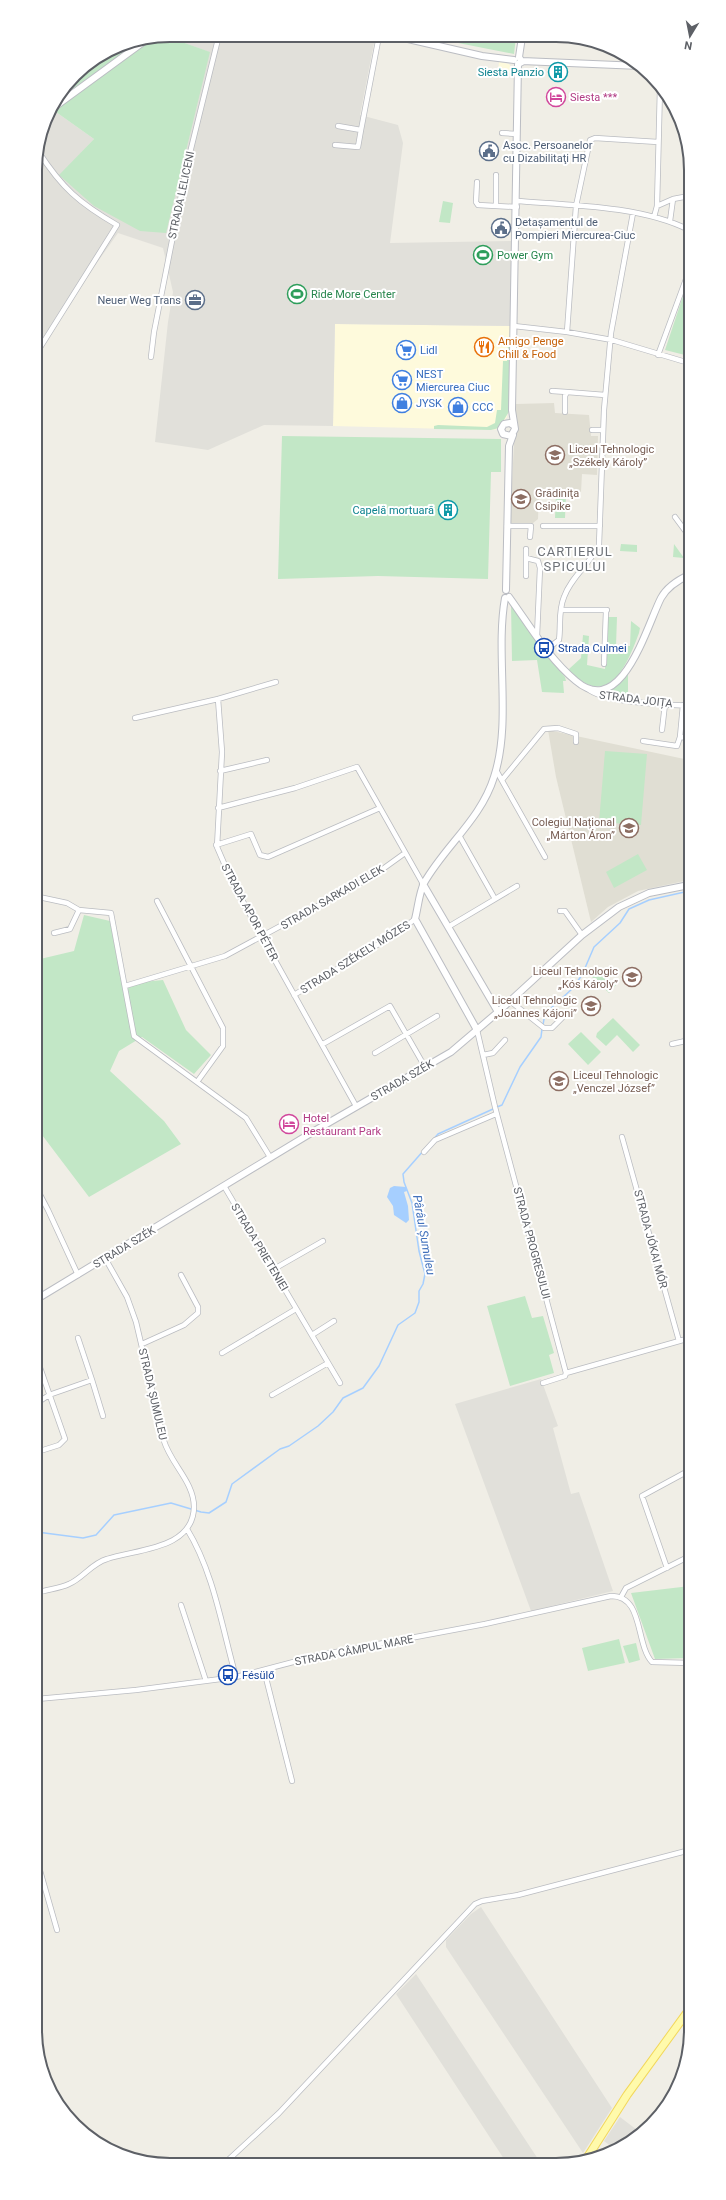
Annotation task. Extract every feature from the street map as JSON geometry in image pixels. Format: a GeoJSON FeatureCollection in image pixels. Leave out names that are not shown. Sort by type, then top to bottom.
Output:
{"type":"FeatureCollection","features":[{"type":"Feature","properties":{"kind":"main road"},"geometry":{"type":"LineString","coordinates":[[588,2154],[627,2095],[684,2018]]}},
{"type":"Feature","properties":{"kind":"street","name":"STRADA LELICENI"},"geometry":{"type":"LineString","coordinates":[[151,356],[154,332],[187,165],[217,42]]}},
{"type":"Feature","properties":{"kind":"street"},"geometry":{"type":"LineString","coordinates":[[335,145],[358,147],[378,42]]}},
{"type":"Feature","properties":{"kind":"street"},"geometry":{"type":"LineString","coordinates":[[421,42],[482,56],[518,61],[629,66]]}},
{"type":"Feature","properties":{"kind":"street"},"geometry":{"type":"LineString","coordinates":[[521,42],[518,61],[516,134],[517,204],[512,410],[513,425],[515,429],[509,446],[506,590],[503,594],[547,649],[571,676],[586,688],[604,689],[613,684],[629,669],[662,597],[675,583],[684,578]]}},
{"type":"Feature","properties":{"kind":"street"},"geometry":{"type":"LineString","coordinates":[[63,101],[138,46]]}},
{"type":"Feature","properties":{"kind":"street"},"geometry":{"type":"LineString","coordinates":[[654,216],[657,206],[660,96]]}},
{"type":"Feature","properties":{"kind":"street"},"geometry":{"type":"LineString","coordinates":[[338,126],[361,130]]}},
{"type":"Feature","properties":{"kind":"street"},"geometry":{"type":"LineString","coordinates":[[502,133],[516,134]]}},
{"type":"Feature","properties":{"kind":"street"},"geometry":{"type":"LineString","coordinates":[[567,332],[576,206],[592,138],[658,142]]}},
{"type":"Feature","properties":{"kind":"street"},"geometry":{"type":"LineString","coordinates":[[42,345],[117,226],[96,213],[64,188],[43,157]]}},
{"type":"Feature","properties":{"kind":"street"},"geometry":{"type":"LineString","coordinates":[[496,176],[496,206]]}},
{"type":"Feature","properties":{"kind":"street"},"geometry":{"type":"LineString","coordinates":[[477,182],[476,202],[478,205],[496,206],[517,204],[576,206],[654,216],[670,221],[684,228]]}},
{"type":"Feature","properties":{"kind":"street"},"geometry":{"type":"LineString","coordinates":[[657,206],[673,199],[684,197]]}},
{"type":"Feature","properties":{"kind":"street"},"geometry":{"type":"LineString","coordinates":[[670,221],[673,199]]}},
{"type":"Feature","properties":{"kind":"street"},"geometry":{"type":"LineString","coordinates":[[547,649],[559,640],[560,610],[568,588],[599,545],[603,430],[605,395],[612,340],[611,333],[633,213]]}},
{"type":"Feature","properties":{"kind":"street"},"geometry":{"type":"LineString","coordinates":[[658,355],[684,285]]}},
{"type":"Feature","properties":{"kind":"street"},"geometry":{"type":"LineString","coordinates":[[514,326],[567,332],[612,340],[684,363]]}},
{"type":"Feature","properties":{"kind":"street"},"geometry":{"type":"LineString","coordinates":[[552,391],[605,395]]}},
{"type":"Feature","properties":{"kind":"street"},"geometry":{"type":"LineString","coordinates":[[565,412],[565,396],[567,392]]}},
{"type":"Feature","properties":{"kind":"street"},"geometry":{"type":"LineString","coordinates":[[509,446],[501,429],[512,410]]}},
{"type":"Feature","properties":{"kind":"street"},"geometry":{"type":"LineString","coordinates":[[505,424],[513,425]]}},
{"type":"Feature","properties":{"kind":"street"},"geometry":{"type":"LineString","coordinates":[[592,430],[603,430]]}},
{"type":"Feature","properties":{"kind":"street"},"geometry":{"type":"LineString","coordinates":[[505,436],[512,435]]}},
{"type":"Feature","properties":{"kind":"street"},"geometry":{"type":"LineString","coordinates":[[675,517],[684,530]]}},
{"type":"Feature","properties":{"kind":"street"},"geometry":{"type":"LineString","coordinates":[[507,526],[531,526],[530,537]]}},
{"type":"Feature","properties":{"kind":"street"},"geometry":{"type":"LineString","coordinates":[[543,526],[600,526]]}},
{"type":"Feature","properties":{"kind":"street"},"geometry":{"type":"LineString","coordinates":[[526,549],[526,576]]}},
{"type":"Feature","properties":{"kind":"street"},"geometry":{"type":"LineString","coordinates":[[526,558],[538,561],[540,568],[537,636]]}},
{"type":"Feature","properties":{"kind":"street"},"geometry":{"type":"LineString","coordinates":[[478,1030],[415,918],[423,884],[482,806],[496,770],[500,739],[507,598]]}},
{"type":"Feature","properties":{"kind":"street"},"geometry":{"type":"LineString","coordinates":[[560,610],[607,610],[604,664]]}},
{"type":"Feature","properties":{"kind":"street"},"geometry":{"type":"LineString","coordinates":[[135,718],[218,699],[276,682]]}},
{"type":"Feature","properties":{"kind":"street","name":"STRADA JOIȚA"},"geometry":{"type":"LineString","coordinates":[[586,688],[592,693],[607,698],[683,705]]}},
{"type":"Feature","properties":{"kind":"street","name":"STRADA APOR PÉTER"},"geometry":{"type":"LineString","coordinates":[[218,699],[222,752],[216,845],[230,877],[262,937],[294,996],[323,1044],[356,1106]]}},
{"type":"Feature","properties":{"kind":"street"},"geometry":{"type":"LineString","coordinates":[[662,730],[665,704]]}},
{"type":"Feature","properties":{"kind":"street"},"geometry":{"type":"LineString","coordinates":[[643,741],[677,746],[680,737],[683,705]]}},
{"type":"Feature","properties":{"kind":"street"},"geometry":{"type":"LineString","coordinates":[[502,780],[544,729],[558,728],[576,734],[576,742]]}},
{"type":"Feature","properties":{"kind":"street"},"geometry":{"type":"LineString","coordinates":[[680,737],[684,737]]}},
{"type":"Feature","properties":{"kind":"street"},"geometry":{"type":"LineString","coordinates":[[220,771],[266,760]]}},
{"type":"Feature","properties":{"kind":"street"},"geometry":{"type":"LineString","coordinates":[[218,808],[295,788],[357,767],[448,928],[498,1012]]}},
{"type":"Feature","properties":{"kind":"street"},"geometry":{"type":"LineString","coordinates":[[496,770],[545,856]]}},
{"type":"Feature","properties":{"kind":"street"},"geometry":{"type":"LineString","coordinates":[[216,845],[251,834],[260,855],[268,856],[380,808]]}},
{"type":"Feature","properties":{"kind":"street"},"geometry":{"type":"LineString","coordinates":[[460,837],[495,899]]}},
{"type":"Feature","properties":{"kind":"street","name":"STRADA SARKADI ELEK"},"geometry":{"type":"LineString","coordinates":[[125,986],[225,956],[367,879],[405,853]]}},
{"type":"Feature","properties":{"kind":"street"},"geometry":{"type":"LineString","coordinates":[[448,928],[517,886]]}},
{"type":"Feature","properties":{"kind":"street","name":"STRADA SZÉK"},"geometry":{"type":"LineString","coordinates":[[42,1296],[356,1106],[453,1050],[478,1030],[582,935],[608,914],[630,901],[649,893],[684,886]]}},
{"type":"Feature","properties":{"kind":"street"},"geometry":{"type":"LineString","coordinates":[[42,898],[67,903],[79,910],[111,913],[134,1036],[246,1118],[270,1158]]}},
{"type":"Feature","properties":{"kind":"street"},"geometry":{"type":"LineString","coordinates":[[157,901],[220,1020],[225,1036],[223,1046],[198,1082]]}},
{"type":"Feature","properties":{"kind":"street"},"geometry":{"type":"LineString","coordinates":[[54,934],[70,929],[79,910]]}},
{"type":"Feature","properties":{"kind":"street"},"geometry":{"type":"LineString","coordinates":[[560,911],[565,911],[582,935]]}},
{"type":"Feature","properties":{"kind":"street","name":"STRADA SZÉKELY MÓZES"},"geometry":{"type":"LineString","coordinates":[[294,996],[397,933],[415,918]]}},
{"type":"Feature","properties":{"kind":"street"},"geometry":{"type":"LineString","coordinates":[[510,1001],[544,1028],[552,1028],[562,1018]]}},
{"type":"Feature","properties":{"kind":"street"},"geometry":{"type":"LineString","coordinates":[[323,1044],[390,1006],[424,1067]]}},
{"type":"Feature","properties":{"kind":"street"},"geometry":{"type":"LineString","coordinates":[[375,1053],[438,1016]]}},
{"type":"Feature","properties":{"kind":"street","name":"STRADA PROGRESULUI"},"geometry":{"type":"LineString","coordinates":[[478,1030],[496,1110],[566,1372]]}},
{"type":"Feature","properties":{"kind":"street"},"geometry":{"type":"LineString","coordinates":[[483,1055],[493,1053],[505,1040]]}},
{"type":"Feature","properties":{"kind":"street"},"geometry":{"type":"LineString","coordinates":[[672,1044],[684,1041]]}},
{"type":"Feature","properties":{"kind":"street"},"geometry":{"type":"LineString","coordinates":[[424,1152],[435,1140],[496,1110]]}},
{"type":"Feature","properties":{"kind":"street","name":"STRADA JÓKAI MÓR"},"geometry":{"type":"LineString","coordinates":[[622,1137],[679,1341]]}},
{"type":"Feature","properties":{"kind":"street","name":"STRADA PRIETENIEI"},"geometry":{"type":"LineString","coordinates":[[224,1186],[340,1384]]}},
{"type":"Feature","properties":{"kind":"street"},"geometry":{"type":"LineString","coordinates":[[42,1200],[78,1275]]}},
{"type":"Feature","properties":{"kind":"street"},"geometry":{"type":"LineString","coordinates":[[274,1269],[323,1240]]}},
{"type":"Feature","properties":{"kind":"street","name":"STRADA ȘUMULEU"},"geometry":{"type":"LineString","coordinates":[[105,1258],[132,1309],[142,1344],[167,1451],[187,1483],[194,1507],[187,1529]]}},
{"type":"Feature","properties":{"kind":"street"},"geometry":{"type":"LineString","coordinates":[[142,1344],[184,1325],[196,1317],[198,1307],[181,1275]]}},
{"type":"Feature","properties":{"kind":"street"},"geometry":{"type":"LineString","coordinates":[[222,1353],[296,1309]]}},
{"type":"Feature","properties":{"kind":"street"},"geometry":{"type":"LineString","coordinates":[[312,1335],[334,1321]]}},
{"type":"Feature","properties":{"kind":"street"},"geometry":{"type":"LineString","coordinates":[[78,1338],[103,1416]]}},
{"type":"Feature","properties":{"kind":"street"},"geometry":{"type":"LineString","coordinates":[[543,1383],[566,1376],[566,1372],[684,1340]]}},
{"type":"Feature","properties":{"kind":"street"},"geometry":{"type":"LineString","coordinates":[[272,1395],[328,1363]]}},
{"type":"Feature","properties":{"kind":"street"},"geometry":{"type":"LineString","coordinates":[[42,1374],[65,1440],[60,1445],[42,1450]]}},
{"type":"Feature","properties":{"kind":"street"},"geometry":{"type":"LineString","coordinates":[[42,1400],[49,1395],[92,1380]]}},
{"type":"Feature","properties":{"kind":"street"},"geometry":{"type":"LineString","coordinates":[[667,1568],[642,1496],[684,1473]]}},
{"type":"Feature","properties":{"kind":"street"},"geometry":{"type":"LineString","coordinates":[[42,1592],[68,1584],[106,1559],[159,1546],[176,1539],[187,1529],[195,1542],[210,1583],[236,1677]]}},
{"type":"Feature","properties":{"kind":"street"},"geometry":{"type":"LineString","coordinates":[[684,1559],[626,1588],[621,1597],[633,1608],[644,1650],[652,1662],[684,1663]]}},
{"type":"Feature","properties":{"kind":"street","name":"STRADA CÂMPUL MARE"},"geometry":{"type":"LineString","coordinates":[[42,1699],[136,1690],[236,1677],[320,1655],[485,1624],[606,1596],[621,1597]]}},
{"type":"Feature","properties":{"kind":"street"},"geometry":{"type":"LineString","coordinates":[[181,1605],[206,1681]]}},
{"type":"Feature","properties":{"kind":"street"},"geometry":{"type":"LineString","coordinates":[[264,1670],[292,1780]]}},
{"type":"Feature","properties":{"kind":"street"},"geometry":{"type":"LineString","coordinates":[[230,2158],[279,2113],[475,1904],[482,1901],[518,1895],[684,1852]]}},
{"type":"Feature","properties":{"kind":"street"},"geometry":{"type":"LineString","coordinates":[[42,1878],[57,1930]]}},
{"type":"Feature","properties":{"kind":"shaded area"},"geometry":{"type":"Polygon","coordinates":[[[182,42],[374,42],[360,115],[398,125],[403,143],[390,243],[512,241],[512,326],[335,324],[333,426],[264,425],[208,450],[155,442],[168,322],[173,292],[163,248],[118,233],[42,341],[42,162],[46,137],[55,114],[56,112],[94,139],[60,175],[209,52],[182,42]]]}},
{"type":"Feature","properties":{"kind":"shaded area"},"geometry":{"type":"Polygon","coordinates":[[[499,62],[509,64],[512,68],[512,74],[498,72],[499,62]]]}},
{"type":"Feature","properties":{"kind":"shaded area"},"geometry":{"type":"Polygon","coordinates":[[[335,324],[512,326],[507,417],[498,429],[491,430],[333,426],[335,324]]]}},
{"type":"Feature","properties":{"kind":"shaded area","name":"Liceul Tehnologic „Székely Károly”"},"geometry":{"type":"Polygon","coordinates":[[[554,403],[555,413],[589,415],[591,436],[598,436],[597,475],[582,474],[581,492],[539,491],[538,519],[533,523],[510,523],[516,404],[554,403]]]}},
{"type":"Feature","properties":{"kind":"shaded area","name":"Colegiul Național „Márton Áron”"},"geometry":{"type":"Polygon","coordinates":[[[548,730],[684,759],[684,881],[638,891],[608,907],[591,922],[556,777],[548,730]]]}},
{"type":"Feature","properties":{"kind":"shaded area"},"geometry":{"type":"Polygon","coordinates":[[[541,1379],[558,1426],[553,1428],[571,1494],[579,1492],[613,1591],[531,1611],[455,1404],[541,1379]]]}},
{"type":"Feature","properties":{"kind":"shaded area"},"geometry":{"type":"Polygon","coordinates":[[[481,1907],[612,2108],[583,2153],[446,1947],[446,1940],[471,1914],[481,1907]]]}},
{"type":"Feature","properties":{"kind":"shaded area"},"geometry":{"type":"Polygon","coordinates":[[[416,1974],[537,2158],[503,2158],[396,1994],[416,1974]]]}},
{"type":"Feature","properties":{"kind":"shaded area"},"geometry":{"type":"Polygon","coordinates":[[[620,2117],[636,2129],[620,2141],[610,2146],[604,2141],[620,2117]]]}},
{"type":"Feature","properties":{"kind":"green space"},"geometry":{"type":"Polygon","coordinates":[[[182,42],[210,52],[166,233],[140,231],[94,206],[59,175],[94,139],[56,112],[69,92],[86,74],[99,64],[114,55],[129,49],[154,43],[182,42]]]}},
{"type":"Feature","properties":{"kind":"green space"},"geometry":{"type":"Polygon","coordinates":[[[453,42],[515,42],[514,54],[453,42]]]}},
{"type":"Feature","properties":{"kind":"green space"},"geometry":{"type":"Polygon","coordinates":[[[443,201],[453,203],[450,223],[439,222],[443,201]]]}},
{"type":"Feature","properties":{"kind":"green space"},"geometry":{"type":"Polygon","coordinates":[[[684,293],[684,355],[665,350],[684,293]]]}},
{"type":"Feature","properties":{"kind":"green space"},"geometry":{"type":"Polygon","coordinates":[[[511,341],[510,410],[499,428],[491,430],[434,429],[434,426],[438,425],[487,427],[495,423],[497,410],[501,410],[503,361],[507,361],[508,343],[511,341]]]}},
{"type":"Feature","properties":{"kind":"green space"},"geometry":{"type":"Polygon","coordinates":[[[282,436],[501,439],[501,472],[491,472],[488,579],[378,576],[278,579],[282,436]]]}},
{"type":"Feature","properties":{"kind":"green space"},"geometry":{"type":"Polygon","coordinates":[[[556,494],[566,495],[565,518],[555,518],[556,494]]]}},
{"type":"Feature","properties":{"kind":"green space"},"geometry":{"type":"Polygon","coordinates":[[[621,544],[637,545],[637,552],[620,551],[621,544]]]}},
{"type":"Feature","properties":{"kind":"green space"},"geometry":{"type":"Polygon","coordinates":[[[674,544],[684,558],[673,557],[674,544]]]}},
{"type":"Feature","properties":{"kind":"green space"},"geometry":{"type":"Polygon","coordinates":[[[511,604],[547,655],[565,677],[566,681],[563,681],[564,693],[542,692],[537,660],[512,661],[511,604]]]}},
{"type":"Feature","properties":{"kind":"green space"},"geometry":{"type":"Polygon","coordinates":[[[608,617],[617,617],[616,646],[630,646],[631,621],[640,628],[626,663],[620,672],[613,680],[605,685],[596,687],[578,679],[569,669],[581,658],[583,635],[589,636],[587,665],[605,669],[608,617]]]}},
{"type":"Feature","properties":{"kind":"green space"},"geometry":{"type":"Polygon","coordinates":[[[628,674],[628,697],[608,696],[597,693],[613,687],[628,674]]]}},
{"type":"Feature","properties":{"kind":"green space"},"geometry":{"type":"Polygon","coordinates":[[[605,751],[647,754],[641,825],[599,822],[605,751]]]}},
{"type":"Feature","properties":{"kind":"green space"},"geometry":{"type":"Polygon","coordinates":[[[638,854],[647,870],[614,888],[606,872],[638,854]]]}},
{"type":"Feature","properties":{"kind":"green space"},"geometry":{"type":"Polygon","coordinates":[[[84,915],[110,921],[122,984],[163,980],[186,1030],[211,1055],[194,1074],[142,1037],[119,1051],[110,1071],[164,1121],[181,1144],[89,1197],[42,1135],[42,959],[74,951],[84,915]]]}},
{"type":"Feature","properties":{"kind":"green space"},"geometry":{"type":"Polygon","coordinates":[[[599,970],[616,985],[609,993],[592,977],[599,970]]]}},
{"type":"Feature","properties":{"kind":"green space"},"geometry":{"type":"Polygon","coordinates":[[[613,1018],[640,1045],[633,1052],[617,1035],[606,1046],[596,1037],[597,1033],[613,1018]]]}},
{"type":"Feature","properties":{"kind":"green space"},"geometry":{"type":"Polygon","coordinates":[[[581,1032],[601,1052],[588,1065],[568,1044],[581,1032]]]}},
{"type":"Feature","properties":{"kind":"green space"},"geometry":{"type":"Polygon","coordinates":[[[525,1296],[532,1318],[543,1316],[554,1353],[549,1355],[554,1373],[510,1386],[487,1306],[525,1296]]]}},
{"type":"Feature","properties":{"kind":"green space"},"geometry":{"type":"Polygon","coordinates":[[[684,1587],[684,1658],[655,1659],[631,1593],[684,1587]]]}},
{"type":"Feature","properties":{"kind":"green space"},"geometry":{"type":"Polygon","coordinates":[[[619,1639],[625,1663],[588,1671],[582,1648],[619,1639]]]}},
{"type":"Feature","properties":{"kind":"green space"},"geometry":{"type":"Polygon","coordinates":[[[636,1643],[640,1660],[629,1663],[623,1646],[636,1643]]]}},
{"type":"Feature","properties":{"kind":"water"},"geometry":{"type":"Polygon","coordinates":[[[394,1186],[406,1187],[407,1191],[404,1192],[408,1206],[409,1220],[406,1223],[394,1215],[393,1206],[387,1197],[390,1188],[394,1186]]]}},
{"type":"Feature","properties":{"kind":"waterway","name":"Pârâul Șumuleu"},"geometry":{"type":"LineString","coordinates":[[543,1025],[544,1019],[551,1008],[572,989],[582,975],[594,947],[620,923],[629,909],[649,900],[684,892]]}},
{"type":"Feature","properties":{"kind":"waterway","name":"Pârâul Șumuleu"},"geometry":{"type":"LineString","coordinates":[[497,1107],[502,1105],[520,1067],[541,1037],[542,1029]]}},
{"type":"Feature","properties":{"kind":"waterway","name":"Pârâul Șumuleu"},"geometry":{"type":"LineString","coordinates":[[42,1533],[83,1538],[96,1535],[114,1515],[171,1503],[209,1513],[226,1502],[232,1484],[280,1449],[289,1446],[318,1426],[333,1412],[343,1398],[363,1388],[379,1366],[398,1325],[415,1313],[419,1302],[419,1291],[423,1284],[425,1274],[419,1251],[412,1203],[404,1182],[403,1174],[438,1134],[493,1109]]}},
{"type":"Feature","properties":{"kind":"place","name":"Siesta Panzio"},"geometry":{"type":"Point","coordinates":[558,72]}},
{"type":"Feature","properties":{"kind":"place","name":"Siesta ***"},"geometry":{"type":"Point","coordinates":[556,97]}},
{"type":"Feature","properties":{"kind":"place","name":"Asoc. Persoanelor cu Dizabilitaţi HR"},"geometry":{"type":"Point","coordinates":[489,151]}},
{"type":"Feature","properties":{"kind":"place","name":"Detașamentul de Pompieri Miercurea-Ciuc"},"geometry":{"type":"Point","coordinates":[501,228]}},
{"type":"Feature","properties":{"kind":"place","name":"Power Gym"},"geometry":{"type":"Point","coordinates":[483,255]}},
{"type":"Feature","properties":{"kind":"place","name":"Ride More Center"},"geometry":{"type":"Point","coordinates":[297,294]}},
{"type":"Feature","properties":{"kind":"place","name":"Neuer Weg Trans"},"geometry":{"type":"Point","coordinates":[195,300]}},
{"type":"Feature","properties":{"kind":"place","name":"Amigo Penge Chill & Food"},"geometry":{"type":"Point","coordinates":[484,347]}},
{"type":"Feature","properties":{"kind":"place","name":"Lidl"},"geometry":{"type":"Point","coordinates":[406,350]}},
{"type":"Feature","properties":{"kind":"place","name":"NEST Miercurea Ciuc"},"geometry":{"type":"Point","coordinates":[402,380]}},
{"type":"Feature","properties":{"kind":"place","name":"JYSK"},"geometry":{"type":"Point","coordinates":[402,403]}},
{"type":"Feature","properties":{"kind":"place","name":"CCC"},"geometry":{"type":"Point","coordinates":[458,407]}},
{"type":"Feature","properties":{"kind":"place","name":"Liceul Tehnologic „Székely Károly”"},"geometry":{"type":"Point","coordinates":[555,455]}},
{"type":"Feature","properties":{"kind":"place","name":"Grădiniţa Csipike"},"geometry":{"type":"Point","coordinates":[521,499]}},
{"type":"Feature","properties":{"kind":"place","name":"Capelă mortuară"},"geometry":{"type":"Point","coordinates":[448,510]}},
{"type":"Feature","properties":{"kind":"place","name":"Strada Culmei"},"geometry":{"type":"Point","coordinates":[544,648]}},
{"type":"Feature","properties":{"kind":"place","name":"Colegiul Național „Márton Áron”"},"geometry":{"type":"Point","coordinates":[629,828]}},
{"type":"Feature","properties":{"kind":"place","name":"Liceul Tehnologic „Kós Károly”"},"geometry":{"type":"Point","coordinates":[632,977]}},
{"type":"Feature","properties":{"kind":"place","name":"Liceul Tehnologic „Joannes Kájoni”"},"geometry":{"type":"Point","coordinates":[591,1006]}},
{"type":"Feature","properties":{"kind":"place","name":"Liceul Tehnologic „Venczel József”"},"geometry":{"type":"Point","coordinates":[559,1081]}},
{"type":"Feature","properties":{"kind":"place","name":"Hotel Restaurant Park"},"geometry":{"type":"Point","coordinates":[289,1124]}},
{"type":"Feature","properties":{"kind":"place","name":"Fésülő"},"geometry":{"type":"Point","coordinates":[228,1675]}},
{"type":"Feature","properties":{"kind":"district","name":"CARTIERUL SPICULUI"},"geometry":{"type":"Point","coordinates":[575,558]}}]}
